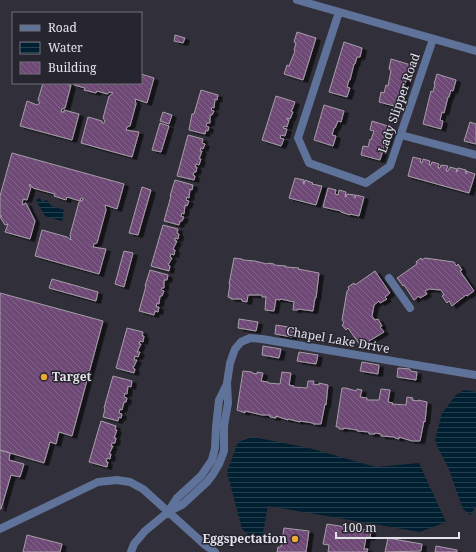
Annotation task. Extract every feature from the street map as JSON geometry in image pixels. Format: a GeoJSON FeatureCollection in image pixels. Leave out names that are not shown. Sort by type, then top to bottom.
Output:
{"type":"FeatureCollection","features":[{"type":"Feature","properties":{"kind":"street"},"geometry":{"type":"LineString","coordinates":[[297,0],[476,51]]}},
{"type":"Feature","properties":{"kind":"street","name":"Lady Slipper Road"},"geometry":{"type":"LineString","coordinates":[[339,12],[298,138],[308,163],[366,183],[390,166],[433,39]]}},
{"type":"Feature","properties":{"kind":"street"},"geometry":{"type":"LineString","coordinates":[[401,135],[476,155]]}},
{"type":"Feature","properties":{"kind":"street"},"geometry":{"type":"LineString","coordinates":[[389,278],[410,308]]}},
{"type":"Feature","properties":{"kind":"street","name":"Chapel Lake Drive"},"geometry":{"type":"LineString","coordinates":[[131,552],[134,544],[145,531],[168,512],[182,505],[207,482],[219,464],[224,451],[224,426],[228,403],[227,384],[230,363],[241,342],[250,338],[262,339],[476,375]]}},
{"type":"Feature","properties":{"kind":"street"},"geometry":{"type":"LineString","coordinates":[[0,529],[98,482],[117,480],[130,482],[143,489],[205,545],[215,552]]}},
{"type":"Feature","properties":{"kind":"water"},"geometry":{"type":"Polygon","coordinates":[[[40,198],[42,202],[47,200],[51,206],[64,210],[62,221],[45,216],[36,200],[40,198]]]}},
{"type":"Feature","properties":{"kind":"water"},"geometry":{"type":"Polygon","coordinates":[[[464,390],[476,392],[476,506],[470,515],[463,509],[448,467],[435,440],[442,413],[456,395],[464,390]]]}},
{"type":"Feature","properties":{"kind":"water"},"geometry":{"type":"Polygon","coordinates":[[[253,437],[309,448],[376,467],[419,463],[446,522],[420,532],[268,506],[262,538],[249,535],[242,529],[227,472],[238,442],[253,437]]]}},
{"type":"Feature","properties":{"kind":"building"},"geometry":{"type":"Polygon","coordinates":[[[297,32],[316,38],[303,80],[284,74],[295,51],[296,43],[294,42],[297,32]]]}},
{"type":"Feature","properties":{"kind":"building"},"geometry":{"type":"Polygon","coordinates":[[[175,35],[185,38],[183,43],[174,41],[175,35]]]}},
{"type":"Feature","properties":{"kind":"building"},"geometry":{"type":"Polygon","coordinates":[[[344,42],[362,48],[360,57],[357,57],[349,80],[347,87],[350,88],[347,97],[329,92],[344,42]]]}},
{"type":"Feature","properties":{"kind":"building"},"geometry":{"type":"Polygon","coordinates":[[[391,59],[411,65],[398,107],[379,102],[381,92],[384,93],[386,85],[388,86],[391,70],[389,69],[391,59]]]}},
{"type":"Feature","properties":{"kind":"building"},"geometry":{"type":"Polygon","coordinates":[[[142,74],[154,78],[147,103],[135,99],[136,104],[130,126],[127,127],[126,130],[139,132],[132,157],[81,143],[88,117],[104,123],[105,121],[103,118],[109,96],[113,93],[110,92],[107,94],[97,91],[96,93],[84,90],[85,88],[74,85],[142,84],[142,74]]]}},
{"type":"Feature","properties":{"kind":"building"},"geometry":{"type":"Polygon","coordinates":[[[437,74],[456,80],[453,91],[451,90],[448,97],[444,113],[442,112],[440,120],[443,121],[441,129],[423,124],[437,74]]]}},
{"type":"Feature","properties":{"kind":"building"},"geometry":{"type":"Polygon","coordinates":[[[43,84],[71,85],[65,108],[62,109],[61,112],[64,112],[64,110],[79,114],[72,140],[20,126],[27,101],[37,105],[40,103],[38,100],[43,84]]]}},
{"type":"Feature","properties":{"kind":"building"},"geometry":{"type":"Polygon","coordinates":[[[201,90],[218,95],[217,100],[215,99],[214,108],[212,107],[211,110],[214,111],[212,115],[210,115],[210,123],[207,123],[206,126],[209,127],[208,131],[206,130],[205,134],[189,130],[192,114],[194,114],[201,90]]]}},
{"type":"Feature","properties":{"kind":"building"},"geometry":{"type":"Polygon","coordinates":[[[276,96],[295,102],[291,110],[293,112],[290,119],[287,118],[287,120],[289,120],[287,127],[284,126],[283,128],[287,129],[285,136],[281,135],[280,138],[284,139],[281,146],[262,140],[276,96]]]}},
{"type":"Feature","properties":{"kind":"building"},"geometry":{"type":"Polygon","coordinates":[[[324,105],[344,111],[341,122],[338,121],[334,128],[332,135],[336,136],[333,146],[314,140],[324,105]]]}},
{"type":"Feature","properties":{"kind":"building"},"geometry":{"type":"Polygon","coordinates":[[[163,112],[172,115],[169,124],[160,121],[163,112]]]}},
{"type":"Feature","properties":{"kind":"building"},"geometry":{"type":"Polygon","coordinates":[[[372,121],[391,127],[380,160],[361,155],[363,146],[368,147],[374,131],[370,130],[372,121]]]}},
{"type":"Feature","properties":{"kind":"building"},"geometry":{"type":"Polygon","coordinates":[[[470,122],[476,124],[476,144],[464,141],[470,122]]]}},
{"type":"Feature","properties":{"kind":"building"},"geometry":{"type":"Polygon","coordinates":[[[160,123],[169,126],[161,152],[152,150],[160,123]]]}},
{"type":"Feature","properties":{"kind":"building"},"geometry":{"type":"Polygon","coordinates":[[[188,135],[203,139],[202,143],[205,144],[203,149],[201,148],[200,151],[202,151],[199,159],[201,159],[199,165],[196,164],[195,167],[197,167],[196,172],[194,172],[193,175],[195,176],[194,180],[177,176],[188,135]]]}},
{"type":"Feature","properties":{"kind":"building"},"geometry":{"type":"Polygon","coordinates":[[[12,153],[124,184],[117,209],[105,205],[106,210],[97,243],[94,244],[93,247],[106,249],[99,274],[35,256],[42,230],[67,237],[71,240],[70,235],[79,202],[83,200],[81,198],[80,201],[67,197],[66,200],[54,196],[55,194],[33,188],[30,184],[29,186],[31,187],[27,200],[23,199],[22,205],[26,203],[35,221],[30,239],[5,232],[8,224],[5,225],[0,217],[2,216],[0,215],[0,196],[12,153]]]}},
{"type":"Feature","properties":{"kind":"building"},"geometry":{"type":"Polygon","coordinates":[[[413,157],[421,159],[420,162],[422,163],[423,159],[430,161],[429,165],[431,165],[432,162],[439,164],[438,168],[440,168],[441,165],[448,166],[446,171],[448,171],[450,167],[457,169],[456,172],[458,168],[475,174],[469,193],[408,176],[413,157]]]}},
{"type":"Feature","properties":{"kind":"building"},"geometry":{"type":"Polygon","coordinates":[[[295,178],[304,180],[303,184],[305,180],[313,183],[312,184],[322,186],[316,205],[289,198],[295,178]]]}},
{"type":"Feature","properties":{"kind":"building"},"geometry":{"type":"Polygon","coordinates":[[[175,180],[193,185],[192,190],[190,189],[189,198],[187,197],[186,200],[189,201],[187,206],[185,205],[184,214],[182,213],[181,216],[184,217],[182,221],[180,221],[179,225],[164,221],[175,180]]]}},
{"type":"Feature","properties":{"kind":"building"},"geometry":{"type":"Polygon","coordinates":[[[142,187],[151,190],[138,235],[129,233],[142,187]]]}},
{"type":"Feature","properties":{"kind":"building"},"geometry":{"type":"Polygon","coordinates":[[[328,188],[336,190],[335,194],[338,195],[339,190],[346,192],[345,197],[347,194],[355,195],[355,198],[356,195],[364,197],[359,216],[350,215],[341,211],[323,207],[328,188]]]}},
{"type":"Feature","properties":{"kind":"building"},"geometry":{"type":"Polygon","coordinates":[[[163,225],[178,229],[177,233],[179,234],[178,239],[175,238],[175,241],[177,241],[173,249],[175,250],[174,255],[171,254],[170,257],[172,258],[168,265],[170,266],[169,271],[151,266],[163,225]]]}},
{"type":"Feature","properties":{"kind":"building"},"geometry":{"type":"Polygon","coordinates":[[[124,251],[133,253],[124,287],[115,284],[124,251]]]}},
{"type":"Feature","properties":{"kind":"building"},"geometry":{"type":"Polygon","coordinates":[[[234,258],[299,268],[298,269],[319,273],[313,311],[298,309],[293,310],[294,302],[281,299],[276,299],[274,311],[265,310],[266,297],[262,297],[262,295],[248,295],[247,302],[242,301],[242,299],[231,299],[228,297],[234,258]]]}},
{"type":"Feature","properties":{"kind":"building"},"geometry":{"type":"Polygon","coordinates":[[[421,258],[422,260],[425,258],[454,262],[456,266],[458,264],[462,270],[460,271],[474,291],[467,296],[466,295],[452,306],[449,301],[447,303],[442,296],[444,295],[441,290],[429,289],[425,291],[427,294],[420,298],[419,296],[414,300],[404,285],[403,286],[397,278],[417,264],[416,262],[421,258]]]}},
{"type":"Feature","properties":{"kind":"building"},"geometry":{"type":"Polygon","coordinates":[[[150,270],[168,275],[167,280],[164,280],[164,288],[161,290],[164,291],[162,296],[160,296],[159,304],[157,303],[156,307],[159,307],[158,312],[155,311],[154,315],[139,311],[150,270]]]}},
{"type":"Feature","properties":{"kind":"building"},"geometry":{"type":"Polygon","coordinates":[[[375,271],[390,293],[385,297],[387,299],[380,303],[379,301],[374,305],[372,316],[375,320],[378,319],[382,326],[380,327],[384,332],[369,341],[370,343],[362,348],[348,328],[346,330],[342,325],[344,323],[342,320],[347,291],[349,289],[348,287],[354,283],[355,285],[375,271]]]}},
{"type":"Feature","properties":{"kind":"building"},"geometry":{"type":"Polygon","coordinates":[[[52,279],[98,292],[96,301],[49,288],[52,279]]]}},
{"type":"Feature","properties":{"kind":"building","name":"Target"},"geometry":{"type":"Polygon","coordinates":[[[0,293],[103,321],[72,436],[59,432],[56,444],[50,442],[44,463],[0,450],[0,293]]]}},
{"type":"Feature","properties":{"kind":"building"},"geometry":{"type":"Polygon","coordinates":[[[239,319],[258,322],[256,331],[238,328],[239,319]]]}},
{"type":"Feature","properties":{"kind":"building"},"geometry":{"type":"Polygon","coordinates":[[[276,325],[294,328],[292,337],[275,334],[276,325]]]}},
{"type":"Feature","properties":{"kind":"building"},"geometry":{"type":"Polygon","coordinates":[[[127,328],[143,332],[142,336],[144,336],[143,342],[140,341],[139,344],[141,344],[137,352],[140,352],[138,357],[135,356],[134,360],[137,360],[133,368],[135,369],[134,373],[116,368],[127,328]]]}},
{"type":"Feature","properties":{"kind":"building"},"geometry":{"type":"Polygon","coordinates":[[[263,346],[281,349],[279,358],[262,355],[263,346]]]}},
{"type":"Feature","properties":{"kind":"building"},"geometry":{"type":"Polygon","coordinates":[[[299,352],[318,355],[316,364],[297,361],[299,352]]]}},
{"type":"Feature","properties":{"kind":"building"},"geometry":{"type":"Polygon","coordinates":[[[362,362],[379,365],[378,374],[360,371],[362,362]]]}},
{"type":"Feature","properties":{"kind":"building"},"geometry":{"type":"Polygon","coordinates":[[[398,368],[410,369],[410,371],[417,372],[416,380],[397,377],[398,368]]]}},
{"type":"Feature","properties":{"kind":"building"},"geometry":{"type":"Polygon","coordinates":[[[243,371],[257,374],[257,372],[263,373],[261,381],[268,383],[280,384],[282,372],[291,373],[289,385],[294,386],[293,387],[307,388],[308,381],[314,381],[313,384],[319,385],[319,383],[328,385],[326,405],[325,404],[321,424],[288,420],[276,416],[276,418],[270,417],[270,415],[262,415],[245,411],[245,413],[237,410],[243,371]]]}},
{"type":"Feature","properties":{"kind":"building"},"geometry":{"type":"Polygon","coordinates":[[[113,376],[132,381],[131,387],[128,386],[127,394],[125,393],[124,397],[127,398],[126,402],[124,402],[122,410],[120,409],[119,413],[122,414],[118,421],[103,417],[113,376]]]}},
{"type":"Feature","properties":{"kind":"building"},"geometry":{"type":"Polygon","coordinates":[[[342,388],[356,391],[357,389],[362,390],[360,397],[367,398],[367,400],[379,400],[381,389],[390,390],[388,402],[393,403],[392,404],[406,405],[407,397],[413,398],[412,400],[427,402],[425,422],[424,421],[420,441],[412,441],[399,437],[399,439],[381,436],[381,434],[375,433],[369,434],[369,432],[344,428],[339,429],[339,427],[336,427],[342,388]]]}},
{"type":"Feature","properties":{"kind":"building"},"geometry":{"type":"Polygon","coordinates":[[[101,421],[116,426],[115,430],[117,430],[114,438],[116,438],[115,443],[112,443],[111,446],[113,446],[109,454],[111,454],[110,459],[107,458],[107,467],[89,462],[101,421]]]}},
{"type":"Feature","properties":{"kind":"building"},"geometry":{"type":"Polygon","coordinates":[[[0,450],[10,453],[9,460],[24,464],[20,477],[11,475],[1,509],[0,509],[0,450]]]}},
{"type":"Feature","properties":{"kind":"building"},"geometry":{"type":"Polygon","coordinates":[[[327,524],[371,531],[370,538],[366,537],[364,549],[368,549],[367,552],[328,552],[329,545],[323,544],[327,524]]]}},
{"type":"Feature","properties":{"kind":"building","name":"Eggspectation"},"geometry":{"type":"Polygon","coordinates":[[[284,528],[309,531],[306,552],[277,552],[278,547],[281,547],[284,528]]]}},
{"type":"Feature","properties":{"kind":"building"},"geometry":{"type":"Polygon","coordinates":[[[27,535],[62,544],[60,552],[23,552],[27,535]]]}},
{"type":"Feature","properties":{"kind":"building"},"geometry":{"type":"Polygon","coordinates":[[[388,538],[422,544],[421,551],[385,552],[388,538]]]}},
{"type":"Feature","properties":{"kind":"building"},"geometry":{"type":"Polygon","coordinates":[[[436,546],[457,550],[457,552],[435,552],[436,546]]]}},
{"type":"Feature","properties":{"kind":"place","name":"Target"},"geometry":{"type":"Point","coordinates":[44,377]}},
{"type":"Feature","properties":{"kind":"place","name":"Eggspectation"},"geometry":{"type":"Point","coordinates":[295,539]}}]}
